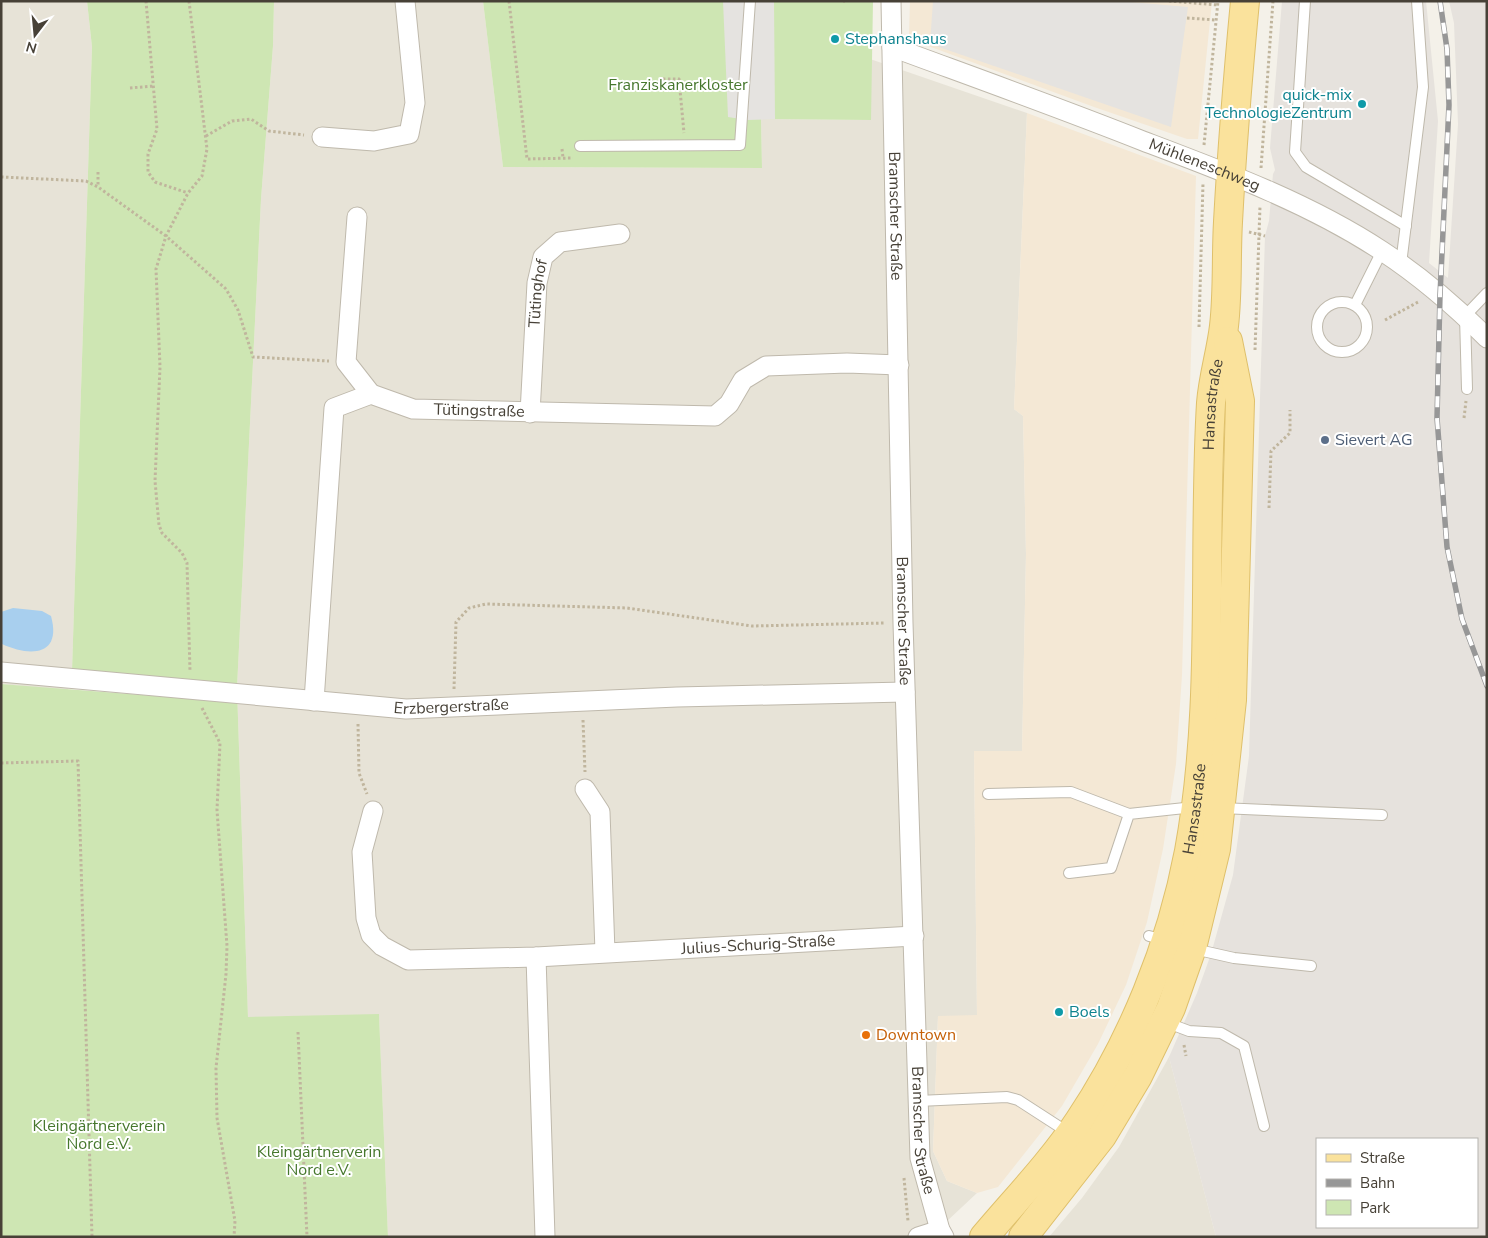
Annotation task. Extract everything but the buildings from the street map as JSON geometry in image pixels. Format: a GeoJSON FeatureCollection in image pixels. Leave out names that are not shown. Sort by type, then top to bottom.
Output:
{"type":"FeatureCollection","features":[{"type":"Feature","properties":{"kind":"main road","name":"Hansastraße"},"geometry":{"type":"LineString","coordinates":[[1024,1237],[1102,1136],[1138,1076],[1164,1022],[1192,948],[1216,849],[1209,808],[1206,674],[1217,583],[1219,450],[1211,400],[1211,327],[1231,174],[1245,1]]}},
{"type":"Feature","properties":{"kind":"main road","name":"Hansastraße"},"geometry":{"type":"LineString","coordinates":[[984,1237],[1040,1173],[1069,1133],[1114,1061],[1189,852],[1209,808]]}},
{"type":"Feature","properties":{"kind":"street"},"geometry":{"type":"LineString","coordinates":[[322,137],[374,140],[409,134],[415,103],[405,1]]}},
{"type":"Feature","properties":{"kind":"street","name":"Bramscher Straße"},"geometry":{"type":"LineString","coordinates":[[891,1],[903,623],[920,1158],[942,1233]]}},
{"type":"Feature","properties":{"kind":"street","name":"Mühleneschweg"},"geometry":{"type":"LineString","coordinates":[[892,47],[1203,162],[1340,226],[1401,264],[1465,316],[1487,338]]}},
{"type":"Feature","properties":{"kind":"street"},"geometry":{"type":"LineString","coordinates":[[314,701],[334,408],[372,394],[346,362],[357,217]]}},
{"type":"Feature","properties":{"kind":"street","name":"Tütinghof"},"geometry":{"type":"LineString","coordinates":[[530,413],[537,283],[543,256],[560,242],[620,234]]}},
{"type":"Feature","properties":{"kind":"street","name":"Tütingstraße"},"geometry":{"type":"LineString","coordinates":[[372,394],[412,409],[715,416],[729,404],[743,380],[766,366],[847,363],[899,365]]}},
{"type":"Feature","properties":{"kind":"street","name":"Erzbergerstraße"},"geometry":{"type":"LineString","coordinates":[[1,672],[196,692],[406,710],[677,697],[905,692]]}},
{"type":"Feature","properties":{"kind":"street"},"geometry":{"type":"LineString","coordinates":[[585,789],[600,812],[605,952]]}},
{"type":"Feature","properties":{"kind":"street","name":"Julius-Schurig-Straße"},"geometry":{"type":"LineString","coordinates":[[373,811],[362,852],[365,909],[372,935],[382,946],[396,956],[423,962],[914,936]]}},
{"type":"Feature","properties":{"kind":"street"},"geometry":{"type":"LineString","coordinates":[[536,957],[545,1237]]}},
{"type":"Feature","properties":{"kind":"street"},"geometry":{"type":"LineString","coordinates":[[918,1237],[942,1233]]}},
{"type":"Feature","properties":{"kind":"lane"},"geometry":{"type":"LineString","coordinates":[[580,146],[740,145],[750,1]]}},
{"type":"Feature","properties":{"kind":"lane"},"geometry":{"type":"LineString","coordinates":[[1305,1],[1295,152],[1306,167],[1406,226]]}},
{"type":"Feature","properties":{"kind":"lane"},"geometry":{"type":"LineString","coordinates":[[1401,264],[1424,87],[1416,1]]}},
{"type":"Feature","properties":{"kind":"lane"},"geometry":{"type":"LineString","coordinates":[[1355,305],[1382,251]]}},
{"type":"Feature","properties":{"kind":"lane"},"geometry":{"type":"LineString","coordinates":[[1467,389],[1465,316],[1487,293]]}},
{"type":"Feature","properties":{"kind":"lane"},"geometry":{"type":"LineString","coordinates":[[1339,302],[1355,305],[1366,318],[1366,335],[1356,349],[1348,352],[1331,351],[1324,346],[1316,332],[1319,315],[1324,308],[1339,302]]}},
{"type":"Feature","properties":{"kind":"lane"},"geometry":{"type":"LineString","coordinates":[[988,794],[1071,792],[1129,814],[1209,808],[1382,815]]}},
{"type":"Feature","properties":{"kind":"lane"},"geometry":{"type":"LineString","coordinates":[[1069,873],[1111,868],[1129,814]]}},
{"type":"Feature","properties":{"kind":"lane"},"geometry":{"type":"LineString","coordinates":[[1157,938],[1234,958],[1311,966]]}},
{"type":"Feature","properties":{"kind":"lane"},"geometry":{"type":"LineString","coordinates":[[1134,1009],[1189,1031],[1221,1033],[1244,1046],[1264,1126]]}},
{"type":"Feature","properties":{"kind":"lane"},"geometry":{"type":"LineString","coordinates":[[918,1101],[1007,1097],[1018,1100],[1069,1133]]}},
{"type":"Feature","properties":{"kind":"path"},"geometry":{"type":"LineString","coordinates":[[146,1],[157,129],[148,154],[148,172],[155,182],[188,193]]}},
{"type":"Feature","properties":{"kind":"path"},"geometry":{"type":"LineString","coordinates":[[189,1],[206,136],[204,168],[202,176],[188,193],[158,256],[156,275],[160,339],[154,482],[156,507],[162,533],[182,553],[187,563],[189,666],[202,710],[220,743],[217,810],[227,946],[226,974],[216,1068],[217,1118],[235,1221],[234,1237]]}},
{"type":"Feature","properties":{"kind":"path"},"geometry":{"type":"LineString","coordinates":[[509,1],[527,159],[580,158]]}},
{"type":"Feature","properties":{"kind":"path"},"geometry":{"type":"LineString","coordinates":[[1169,1],[1218,3],[1203,162],[1211,327]]}},
{"type":"Feature","properties":{"kind":"path"},"geometry":{"type":"LineString","coordinates":[[1260,188],[1273,1]]}},
{"type":"Feature","properties":{"kind":"path"},"geometry":{"type":"LineString","coordinates":[[1187,18],[1216,20]]}},
{"type":"Feature","properties":{"kind":"path"},"geometry":{"type":"LineString","coordinates":[[663,83],[662,79],[680,79],[684,146]]}},
{"type":"Feature","properties":{"kind":"path"},"geometry":{"type":"LineString","coordinates":[[130,88],[154,86]]}},
{"type":"Feature","properties":{"kind":"path"},"geometry":{"type":"LineString","coordinates":[[206,136],[232,121],[251,119],[269,131],[322,137]]}},
{"type":"Feature","properties":{"kind":"path"},"geometry":{"type":"LineString","coordinates":[[562,149],[563,158]]}},
{"type":"Feature","properties":{"kind":"path"},"geometry":{"type":"LineString","coordinates":[[98,172],[98,187]]}},
{"type":"Feature","properties":{"kind":"path"},"geometry":{"type":"LineString","coordinates":[[1,178],[86,181],[98,187],[166,236],[226,290],[238,310],[253,357],[346,362]]}},
{"type":"Feature","properties":{"kind":"path"},"geometry":{"type":"LineString","coordinates":[[1385,320],[1416,304],[1435,291]]}},
{"type":"Feature","properties":{"kind":"path"},"geometry":{"type":"LineString","coordinates":[[1269,508],[1270,451],[1290,433],[1290,410]]}},
{"type":"Feature","properties":{"kind":"path"},"geometry":{"type":"LineString","coordinates":[[454,709],[456,622],[469,608],[486,604],[628,608],[752,626],[903,623]]}},
{"type":"Feature","properties":{"kind":"path"},"geometry":{"type":"LineString","coordinates":[[582,702],[585,789]]}},
{"type":"Feature","properties":{"kind":"path"},"geometry":{"type":"LineString","coordinates":[[358,706],[359,773],[373,811]]}},
{"type":"Feature","properties":{"kind":"path"},"geometry":{"type":"LineString","coordinates":[[1,762],[78,761],[92,1237]]}},
{"type":"Feature","properties":{"kind":"path"},"geometry":{"type":"LineString","coordinates":[[298,1032],[307,1237]]}},
{"type":"Feature","properties":{"kind":"path"},"geometry":{"type":"LineString","coordinates":[[1184,1045],[1186,1056]]}},
{"type":"Feature","properties":{"kind":"shaded area"},"geometry":{"type":"Polygon","coordinates":[[[1,1],[87,1],[92,47],[72,671],[68,690],[1,684],[1,1]]]}},
{"type":"Feature","properties":{"kind":"shaded area"},"geometry":{"type":"Polygon","coordinates":[[[274,1],[483,1],[503,167],[762,168],[761,119],[871,120],[870,59],[1027,113],[1014,409],[1023,416],[1026,554],[1022,752],[974,751],[977,1016],[938,1016],[933,1151],[947,1181],[977,1193],[930,1237],[388,1237],[379,1015],[248,1017],[237,688],[261,199],[273,46],[274,1]]]}},
{"type":"Feature","properties":{"kind":"shaded area"},"geometry":{"type":"Polygon","coordinates":[[[723,1],[774,1],[775,119],[747,120],[728,117],[723,1]]]}},
{"type":"Feature","properties":{"kind":"shaded area"},"geometry":{"type":"Polygon","coordinates":[[[910,1],[1212,1],[1198,139],[1187,139],[1094,107],[912,40],[909,36],[910,1]]]}},
{"type":"Feature","properties":{"kind":"shaded area"},"geometry":{"type":"Polygon","coordinates":[[[933,1],[1119,1],[1188,7],[1171,127],[930,44],[933,1]]]}},
{"type":"Feature","properties":{"kind":"shaded area"},"geometry":{"type":"Polygon","coordinates":[[[1282,1],[1426,1],[1438,121],[1429,263],[1448,278],[1458,124],[1454,23],[1449,1],[1487,1],[1487,1237],[1216,1237],[1169,1057],[1197,993],[1211,954],[1233,875],[1249,756],[1265,236],[1269,221],[1273,174],[1275,170],[1270,148],[1282,1]]]}},
{"type":"Feature","properties":{"kind":"shaded area"},"geometry":{"type":"Polygon","coordinates":[[[1027,113],[1196,176],[1182,675],[1176,764],[1163,849],[1147,922],[1126,985],[1098,1044],[1062,1106],[998,1187],[977,1193],[947,1181],[933,1151],[938,1016],[977,1015],[974,751],[1022,751],[1026,554],[1023,416],[1014,409],[1027,113]]]}},
{"type":"Feature","properties":{"kind":"shaded area"},"geometry":{"type":"Polygon","coordinates":[[[1169,1057],[1216,1237],[1049,1237],[1082,1198],[1119,1147],[1169,1057]]]}},
{"type":"Feature","properties":{"kind":"green space"},"geometry":{"type":"Polygon","coordinates":[[[87,1],[274,1],[273,46],[261,199],[237,688],[248,1017],[379,1014],[388,1237],[1,1237],[1,684],[181,698],[181,680],[72,671],[92,47],[87,1]]]}},
{"type":"Feature","properties":{"kind":"green space","name":"Franziskanerkloster"},"geometry":{"type":"Polygon","coordinates":[[[483,1],[873,1],[871,120],[761,119],[762,168],[503,167],[483,1]]]}},
{"type":"Feature","properties":{"kind":"water"},"geometry":{"type":"Polygon","coordinates":[[[13,608],[42,611],[51,616],[52,639],[48,646],[41,650],[23,651],[2,644],[1,612],[13,608]]]}},
{"type":"Feature","properties":{"kind":"railway"},"geometry":{"type":"LineString","coordinates":[[1440,1],[1447,49],[1449,105],[1440,295],[1437,418],[1447,547],[1462,619],[1487,686]]}},
{"type":"Feature","properties":{"kind":"place","name":"Stephanshaus"},"geometry":{"type":"Point","coordinates":[835,39]}},
{"type":"Feature","properties":{"kind":"place","name":"quick-mix TechnologieZentrum"},"geometry":{"type":"Point","coordinates":[1362,104]}},
{"type":"Feature","properties":{"kind":"place","name":"Sievert AG"},"geometry":{"type":"Point","coordinates":[1325,440]}},
{"type":"Feature","properties":{"kind":"place","name":"Boels"},"geometry":{"type":"Point","coordinates":[1059,1012]}},
{"type":"Feature","properties":{"kind":"place","name":"Downtown"},"geometry":{"type":"Point","coordinates":[866,1035]}},
{"type":"Feature","properties":{"kind":"park label","name":"Kleingärtnerverein Nord e.V."},"geometry":{"type":"Point","coordinates":[99,1135]}},
{"type":"Feature","properties":{"kind":"park label","name":"Kleingärtnerverin Nord e.V."},"geometry":{"type":"Point","coordinates":[319,1161]}}]}
